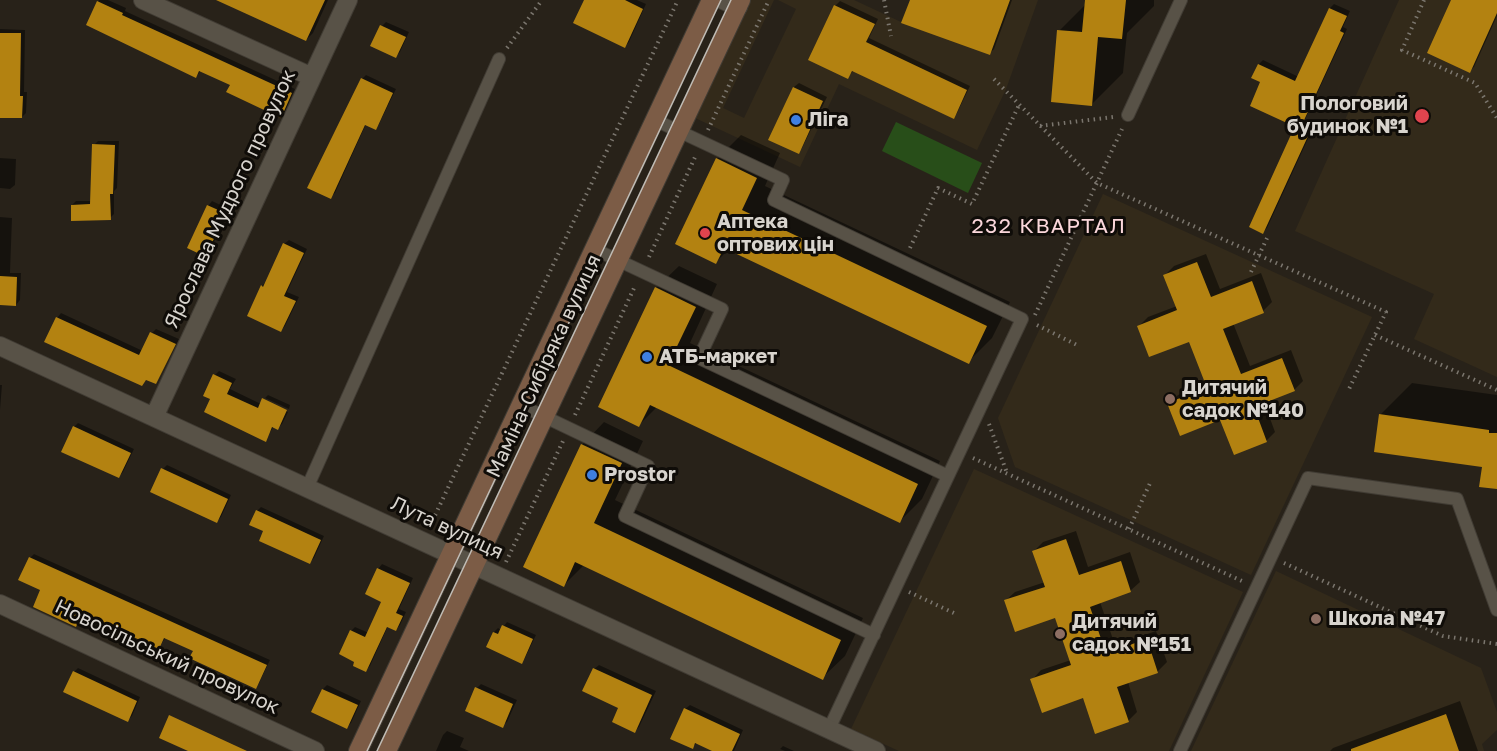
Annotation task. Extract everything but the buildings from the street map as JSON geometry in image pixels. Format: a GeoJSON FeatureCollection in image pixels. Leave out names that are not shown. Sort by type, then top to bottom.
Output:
{"type":"FeatureCollection","features":[{"type":"Feature","properties":{"kind":"main road","name":"Маміна-Сибіряка вулиця"},"geometry":{"type":"LineString","coordinates":[[358,751],[711,0]]}},
{"type":"Feature","properties":{"kind":"main road","name":"Маміна-Сибіряка вулиця"},"geometry":{"type":"LineString","coordinates":[[387,751],[680,131],[734,2]]}},
{"type":"Feature","properties":{"kind":"street"},"geometry":{"type":"LineString","coordinates":[[143,0],[312,77]]}},
{"type":"Feature","properties":{"kind":"street","name":"Ярослава Мудрого провулок"},"geometry":{"type":"LineString","coordinates":[[154,417],[348,0]]}},
{"type":"Feature","properties":{"kind":"street","name":"Лута вулиця"},"geometry":{"type":"LineString","coordinates":[[0,346],[876,751]]}},
{"type":"Feature","properties":{"kind":"street","name":"Новосільський провулок"},"geometry":{"type":"LineString","coordinates":[[0,604],[315,751]]}},
{"type":"Feature","properties":{"kind":"lane"},"geometry":{"type":"LineString","coordinates":[[1128,115],[1181,0]]}},
{"type":"Feature","properties":{"kind":"lane"},"geometry":{"type":"LineString","coordinates":[[307,488],[499,59]]}},
{"type":"Feature","properties":{"kind":"lane"},"geometry":{"type":"LineString","coordinates":[[655,120],[783,180],[774,200],[1022,319],[829,729]]}},
{"type":"Feature","properties":{"kind":"lane"},"geometry":{"type":"LineString","coordinates":[[594,249],[722,309],[699,358],[948,476]]}},
{"type":"Feature","properties":{"kind":"lane"},"geometry":{"type":"LineString","coordinates":[[520,405],[648,466],[625,516],[874,635]]}},
{"type":"Feature","properties":{"kind":"lane"},"geometry":{"type":"LineString","coordinates":[[1180,751],[1308,478],[1457,499],[1497,610]]}},
{"type":"Feature","properties":{"kind":"path"},"geometry":{"type":"LineString","coordinates":[[499,59],[542,0]]}},
{"type":"Feature","properties":{"kind":"path"},"geometry":{"type":"LineString","coordinates":[[423,542],[678,0]]}},
{"type":"Feature","properties":{"kind":"path"},"geometry":{"type":"LineString","coordinates":[[499,577],[769,0]]}},
{"type":"Feature","properties":{"kind":"path"},"geometry":{"type":"LineString","coordinates":[[884,0],[891,36]]}},
{"type":"Feature","properties":{"kind":"path"},"geometry":{"type":"LineString","coordinates":[[1424,0],[1402,50],[1474,83],[1497,118]]}},
{"type":"Feature","properties":{"kind":"path"},"geometry":{"type":"LineString","coordinates":[[994,79],[1097,183],[1386,312],[1349,389]]}},
{"type":"Feature","properties":{"kind":"path"},"geometry":{"type":"LineString","coordinates":[[904,262],[938,188],[972,204],[1019,105]]}},
{"type":"Feature","properties":{"kind":"path"},"geometry":{"type":"LineString","coordinates":[[1040,126],[1128,115]]}},
{"type":"Feature","properties":{"kind":"path"},"geometry":{"type":"LineString","coordinates":[[1097,183],[1128,115]]}},
{"type":"Feature","properties":{"kind":"path"},"geometry":{"type":"LineString","coordinates":[[1251,272],[1268,236]]}},
{"type":"Feature","properties":{"kind":"path"},"geometry":{"type":"LineString","coordinates":[[1032,323],[1077,345]]}},
{"type":"Feature","properties":{"kind":"path"},"geometry":{"type":"LineString","coordinates":[[1375,335],[1497,390]]}},
{"type":"Feature","properties":{"kind":"path"},"geometry":{"type":"LineString","coordinates":[[982,404],[1007,474]]}},
{"type":"Feature","properties":{"kind":"path"},"geometry":{"type":"LineString","coordinates":[[960,452],[1256,588]]}},
{"type":"Feature","properties":{"kind":"path"},"geometry":{"type":"LineString","coordinates":[[1129,530],[1151,481]]}},
{"type":"Feature","properties":{"kind":"path"},"geometry":{"type":"LineString","coordinates":[[1271,557],[1443,636],[1497,644]]}},
{"type":"Feature","properties":{"kind":"path"},"geometry":{"type":"LineString","coordinates":[[906,590],[956,614]]}},
{"type":"Feature","properties":{"kind":"shaded area"},"geometry":{"type":"Polygon","coordinates":[[[749,0],[774,0],[723,108],[744,118],[796,9],[778,0],[854,0],[901,22],[910,0],[1038,0],[1006,89],[977,150],[839,84],[800,167],[693,117],[749,0]]]}},
{"type":"Feature","properties":{"kind":"shaded area","name":"Пологовий будинок №1"},"geometry":{"type":"Polygon","coordinates":[[[1399,0],[1497,0],[1497,377],[1414,339],[1434,294],[1295,231],[1399,0]]]}},
{"type":"Feature","properties":{"kind":"shaded area","name":"Дитячий садок №140"},"geometry":{"type":"Polygon","coordinates":[[[1103,194],[1372,317],[1251,575],[1015,467],[998,418],[1103,194]]]}},
{"type":"Feature","properties":{"kind":"shaded area","name":"Дитячий садок №151"},"geometry":{"type":"Polygon","coordinates":[[[974,469],[1243,592],[1169,751],[899,751],[851,729],[974,469]]]}},
{"type":"Feature","properties":{"kind":"shaded area","name":"Школа №47"},"geometry":{"type":"Polygon","coordinates":[[[1276,571],[1481,668],[1497,712],[1497,730],[1482,744],[1484,751],[1191,751],[1276,571]]]}},
{"type":"Feature","properties":{"kind":"green space"},"geometry":{"type":"Polygon","coordinates":[[[896,122],[982,163],[968,193],[882,151],[896,122]]]}},
{"type":"Feature","properties":{"kind":"tram line"},"geometry":{"type":"LineString","coordinates":[[367,751],[721,0]]}},
{"type":"Feature","properties":{"kind":"tram line"},"geometry":{"type":"LineString","coordinates":[[377,751],[731,0]]}},
{"type":"Feature","properties":{"kind":"place","name":"Пологовий будинок №1"},"geometry":{"type":"Point","coordinates":[1422,116]}},
{"type":"Feature","properties":{"kind":"place","name":"Ліга"},"geometry":{"type":"Point","coordinates":[796,120]}},
{"type":"Feature","properties":{"kind":"place","name":"Аптека оптових цін"},"geometry":{"type":"Point","coordinates":[705,233]}},
{"type":"Feature","properties":{"kind":"place","name":"АТБ-маркет"},"geometry":{"type":"Point","coordinates":[647,357]}},
{"type":"Feature","properties":{"kind":"place","name":"Дитячий садок №140"},"geometry":{"type":"Point","coordinates":[1170,399]}},
{"type":"Feature","properties":{"kind":"place","name":"Prostor"},"geometry":{"type":"Point","coordinates":[592,475]}},
{"type":"Feature","properties":{"kind":"place","name":"Школа №47"},"geometry":{"type":"Point","coordinates":[1316,619]}},
{"type":"Feature","properties":{"kind":"place","name":"Дитячий садок №151"},"geometry":{"type":"Point","coordinates":[1060,634]}},
{"type":"Feature","properties":{"kind":"district","name":"232 КВАРТАЛ"},"geometry":{"type":"Point","coordinates":[1049,226]}}]}
